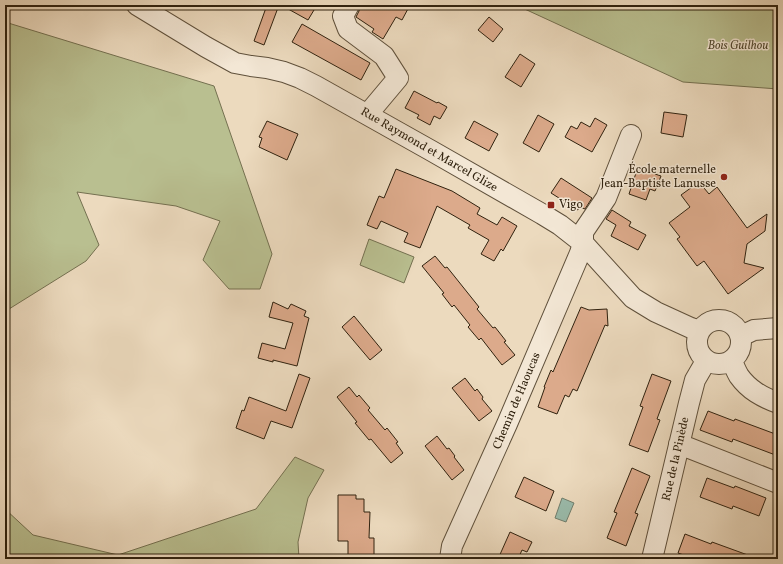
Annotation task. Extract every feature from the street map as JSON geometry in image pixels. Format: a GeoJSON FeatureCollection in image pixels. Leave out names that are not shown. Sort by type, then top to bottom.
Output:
{"type":"FeatureCollection","features":[{"type":"Feature","properties":{"kind":"street","name":"Rue Raymond et Marcel Glize"},"geometry":{"type":"LineString","coordinates":[[137,5],[235,63],[267,68],[300,78],[542,214],[560,225],[583,243],[633,298],[656,312],[700,331]]}},
{"type":"Feature","properties":{"kind":"street"},"geometry":{"type":"LineString","coordinates":[[348,5],[343,16],[348,29],[384,56],[398,78],[368,115]]}},
{"type":"Feature","properties":{"kind":"street","name":"Chemin de Haoucas"},"geometry":{"type":"LineString","coordinates":[[450,559],[452,546],[507,424],[580,253],[583,243],[583,232],[606,198],[631,135]]}},
{"type":"Feature","properties":{"kind":"street"},"geometry":{"type":"LineString","coordinates":[[711,321],[727,321],[738,329],[741,336],[741,349],[738,356],[732,361],[722,365],[706,361],[698,348],[697,340],[700,331],[711,321]]}},
{"type":"Feature","properties":{"kind":"street"},"geometry":{"type":"LineString","coordinates":[[741,336],[754,330],[778,328]]}},
{"type":"Feature","properties":{"kind":"street","name":"Rue de la Pinède"},"geometry":{"type":"LineString","coordinates":[[652,559],[695,380],[706,361]]}},
{"type":"Feature","properties":{"kind":"street"},"geometry":{"type":"LineString","coordinates":[[732,361],[739,376],[753,391],[778,403]]}},
{"type":"Feature","properties":{"kind":"street"},"geometry":{"type":"LineString","coordinates":[[679,444],[778,483]]}},
{"type":"Feature","properties":{"kind":"green space","name":"Bois Guilhou"},"geometry":{"type":"Polygon","coordinates":[[[516,5],[778,5],[778,89],[683,82],[516,5]]]}},
{"type":"Feature","properties":{"kind":"green space"},"geometry":{"type":"Polygon","coordinates":[[[5,22],[214,86],[272,254],[260,289],[229,289],[203,260],[220,221],[176,206],[77,192],[99,245],[86,261],[9,309],[5,314],[5,22]]]}},
{"type":"Feature","properties":{"kind":"green space"},"geometry":{"type":"Polygon","coordinates":[[[369,239],[414,257],[404,283],[360,265],[369,239]]]}},
{"type":"Feature","properties":{"kind":"green space"},"geometry":{"type":"Polygon","coordinates":[[[295,457],[324,470],[308,498],[298,542],[299,559],[5,559],[5,509],[33,535],[118,555],[256,509],[295,457]]]}},
{"type":"Feature","properties":{"kind":"shaded area"},"geometry":{"type":"Polygon","coordinates":[[[562,498],[574,503],[566,522],[555,518],[562,498]]]}},
{"type":"Feature","properties":{"kind":"building"},"geometry":{"type":"Polygon","coordinates":[[[267,5],[279,5],[264,45],[254,41],[267,5]]]}},
{"type":"Feature","properties":{"kind":"building"},"geometry":{"type":"Polygon","coordinates":[[[281,5],[317,5],[308,20],[281,5]]]}},
{"type":"Feature","properties":{"kind":"building"},"geometry":{"type":"Polygon","coordinates":[[[360,5],[410,5],[402,20],[396,17],[383,39],[372,32],[374,29],[356,17],[360,5]]]}},
{"type":"Feature","properties":{"kind":"building"},"geometry":{"type":"Polygon","coordinates":[[[489,17],[503,29],[493,42],[478,30],[489,17]]]}},
{"type":"Feature","properties":{"kind":"building"},"geometry":{"type":"Polygon","coordinates":[[[302,24],[370,63],[361,80],[292,42],[302,24]]]}},
{"type":"Feature","properties":{"kind":"building"},"geometry":{"type":"Polygon","coordinates":[[[520,54],[535,64],[521,87],[505,77],[520,54]]]}},
{"type":"Feature","properties":{"kind":"building"},"geometry":{"type":"Polygon","coordinates":[[[414,91],[447,107],[440,119],[434,116],[430,125],[417,118],[419,115],[405,108],[414,91]]]}},
{"type":"Feature","properties":{"kind":"building"},"geometry":{"type":"Polygon","coordinates":[[[664,112],[687,115],[683,137],[661,133],[664,112]]]}},
{"type":"Feature","properties":{"kind":"building"},"geometry":{"type":"Polygon","coordinates":[[[538,115],[554,124],[539,152],[523,143],[538,115]]]}},
{"type":"Feature","properties":{"kind":"building"},"geometry":{"type":"Polygon","coordinates":[[[595,118],[607,125],[592,152],[565,137],[571,126],[577,129],[581,122],[590,127],[595,118]]]}},
{"type":"Feature","properties":{"kind":"building"},"geometry":{"type":"Polygon","coordinates":[[[267,121],[298,134],[287,160],[259,147],[262,138],[259,137],[267,121]]]}},
{"type":"Feature","properties":{"kind":"building"},"geometry":{"type":"Polygon","coordinates":[[[474,121],[498,134],[489,151],[465,138],[474,121]]]}},
{"type":"Feature","properties":{"kind":"building"},"geometry":{"type":"Polygon","coordinates":[[[640,167],[655,171],[655,174],[661,176],[655,191],[650,189],[646,200],[629,194],[636,173],[638,173],[640,167]]]}},
{"type":"Feature","properties":{"kind":"building"},"geometry":{"type":"Polygon","coordinates":[[[396,169],[452,191],[480,208],[477,214],[497,225],[502,217],[517,226],[503,251],[501,249],[494,261],[481,254],[489,240],[468,228],[470,225],[437,206],[420,248],[404,242],[408,233],[381,221],[377,229],[367,225],[379,196],[384,198],[396,169]]]}},
{"type":"Feature","properties":{"kind":"building"},"geometry":{"type":"Polygon","coordinates":[[[561,178],[592,198],[585,209],[580,207],[578,210],[551,193],[561,178]]]}},
{"type":"Feature","properties":{"kind":"building"},"geometry":{"type":"Polygon","coordinates":[[[699,182],[709,194],[717,187],[747,228],[767,214],[765,231],[747,244],[744,263],[764,268],[728,294],[704,261],[697,266],[677,239],[680,237],[669,223],[690,207],[681,195],[699,182]]]}},
{"type":"Feature","properties":{"kind":"building"},"geometry":{"type":"Polygon","coordinates":[[[612,210],[631,222],[629,226],[646,235],[638,250],[611,236],[616,225],[606,219],[612,210]]]}},
{"type":"Feature","properties":{"kind":"building"},"geometry":{"type":"Polygon","coordinates":[[[435,256],[445,268],[447,267],[479,307],[477,309],[493,328],[495,327],[506,341],[504,342],[515,355],[502,365],[481,338],[479,340],[468,327],[470,325],[454,305],[452,307],[442,294],[444,293],[422,266],[435,256]]]}},
{"type":"Feature","properties":{"kind":"building"},"geometry":{"type":"Polygon","coordinates":[[[273,302],[288,309],[291,304],[306,311],[304,316],[309,318],[297,366],[258,358],[262,343],[285,349],[293,323],[269,317],[273,302]]]}},
{"type":"Feature","properties":{"kind":"building"},"geometry":{"type":"Polygon","coordinates":[[[581,307],[589,310],[607,309],[608,326],[605,325],[577,391],[573,389],[569,397],[565,395],[557,414],[538,407],[551,370],[553,372],[581,307]]]}},
{"type":"Feature","properties":{"kind":"building"},"geometry":{"type":"Polygon","coordinates":[[[354,316],[382,350],[370,360],[342,327],[354,316]]]}},
{"type":"Feature","properties":{"kind":"building"},"geometry":{"type":"Polygon","coordinates":[[[299,374],[310,378],[292,428],[271,421],[264,439],[236,428],[242,410],[244,411],[249,397],[286,411],[299,374]]]}},
{"type":"Feature","properties":{"kind":"building"},"geometry":{"type":"Polygon","coordinates":[[[652,374],[671,381],[657,419],[660,420],[648,452],[629,445],[643,407],[640,406],[652,374]]]}},
{"type":"Feature","properties":{"kind":"building"},"geometry":{"type":"Polygon","coordinates":[[[465,378],[475,391],[477,389],[483,397],[482,399],[492,411],[479,421],[452,388],[465,378]]]}},
{"type":"Feature","properties":{"kind":"building"},"geometry":{"type":"Polygon","coordinates":[[[349,387],[357,397],[359,395],[370,408],[368,410],[385,430],[387,428],[398,442],[396,443],[403,453],[391,463],[355,423],[357,422],[337,397],[349,387]]]}},
{"type":"Feature","properties":{"kind":"building"},"geometry":{"type":"Polygon","coordinates":[[[708,411],[778,435],[778,456],[733,439],[732,442],[700,430],[708,411]]]}},
{"type":"Feature","properties":{"kind":"building"},"geometry":{"type":"Polygon","coordinates":[[[437,436],[447,449],[449,448],[464,470],[452,480],[425,446],[437,436]]]}},
{"type":"Feature","properties":{"kind":"building"},"geometry":{"type":"Polygon","coordinates":[[[632,468],[650,476],[635,513],[638,514],[626,546],[607,538],[617,513],[614,512],[632,468]]]}},
{"type":"Feature","properties":{"kind":"building"},"geometry":{"type":"Polygon","coordinates":[[[524,477],[554,491],[546,511],[515,497],[524,477]]]}},
{"type":"Feature","properties":{"kind":"building"},"geometry":{"type":"Polygon","coordinates":[[[707,478],[734,488],[735,486],[766,498],[759,516],[733,506],[732,509],[700,497],[707,478]]]}},
{"type":"Feature","properties":{"kind":"building"},"geometry":{"type":"Polygon","coordinates":[[[338,495],[356,495],[356,499],[364,499],[364,512],[370,512],[369,538],[374,538],[374,555],[348,555],[348,541],[338,541],[338,495]]]}},
{"type":"Feature","properties":{"kind":"building"},"geometry":{"type":"Polygon","coordinates":[[[510,532],[532,542],[527,552],[522,550],[518,559],[498,559],[510,532]]]}},
{"type":"Feature","properties":{"kind":"building"},"geometry":{"type":"Polygon","coordinates":[[[685,534],[711,544],[712,542],[756,559],[695,559],[678,553],[685,534]]]}},
{"type":"Feature","properties":{"kind":"place","name":"École maternelle Jean-Baptiste Lanusse"},"geometry":{"type":"Point","coordinates":[724,177]}},
{"type":"Feature","properties":{"kind":"place","name":"Vigo"},"geometry":{"type":"Point","coordinates":[551,205]}}]}
